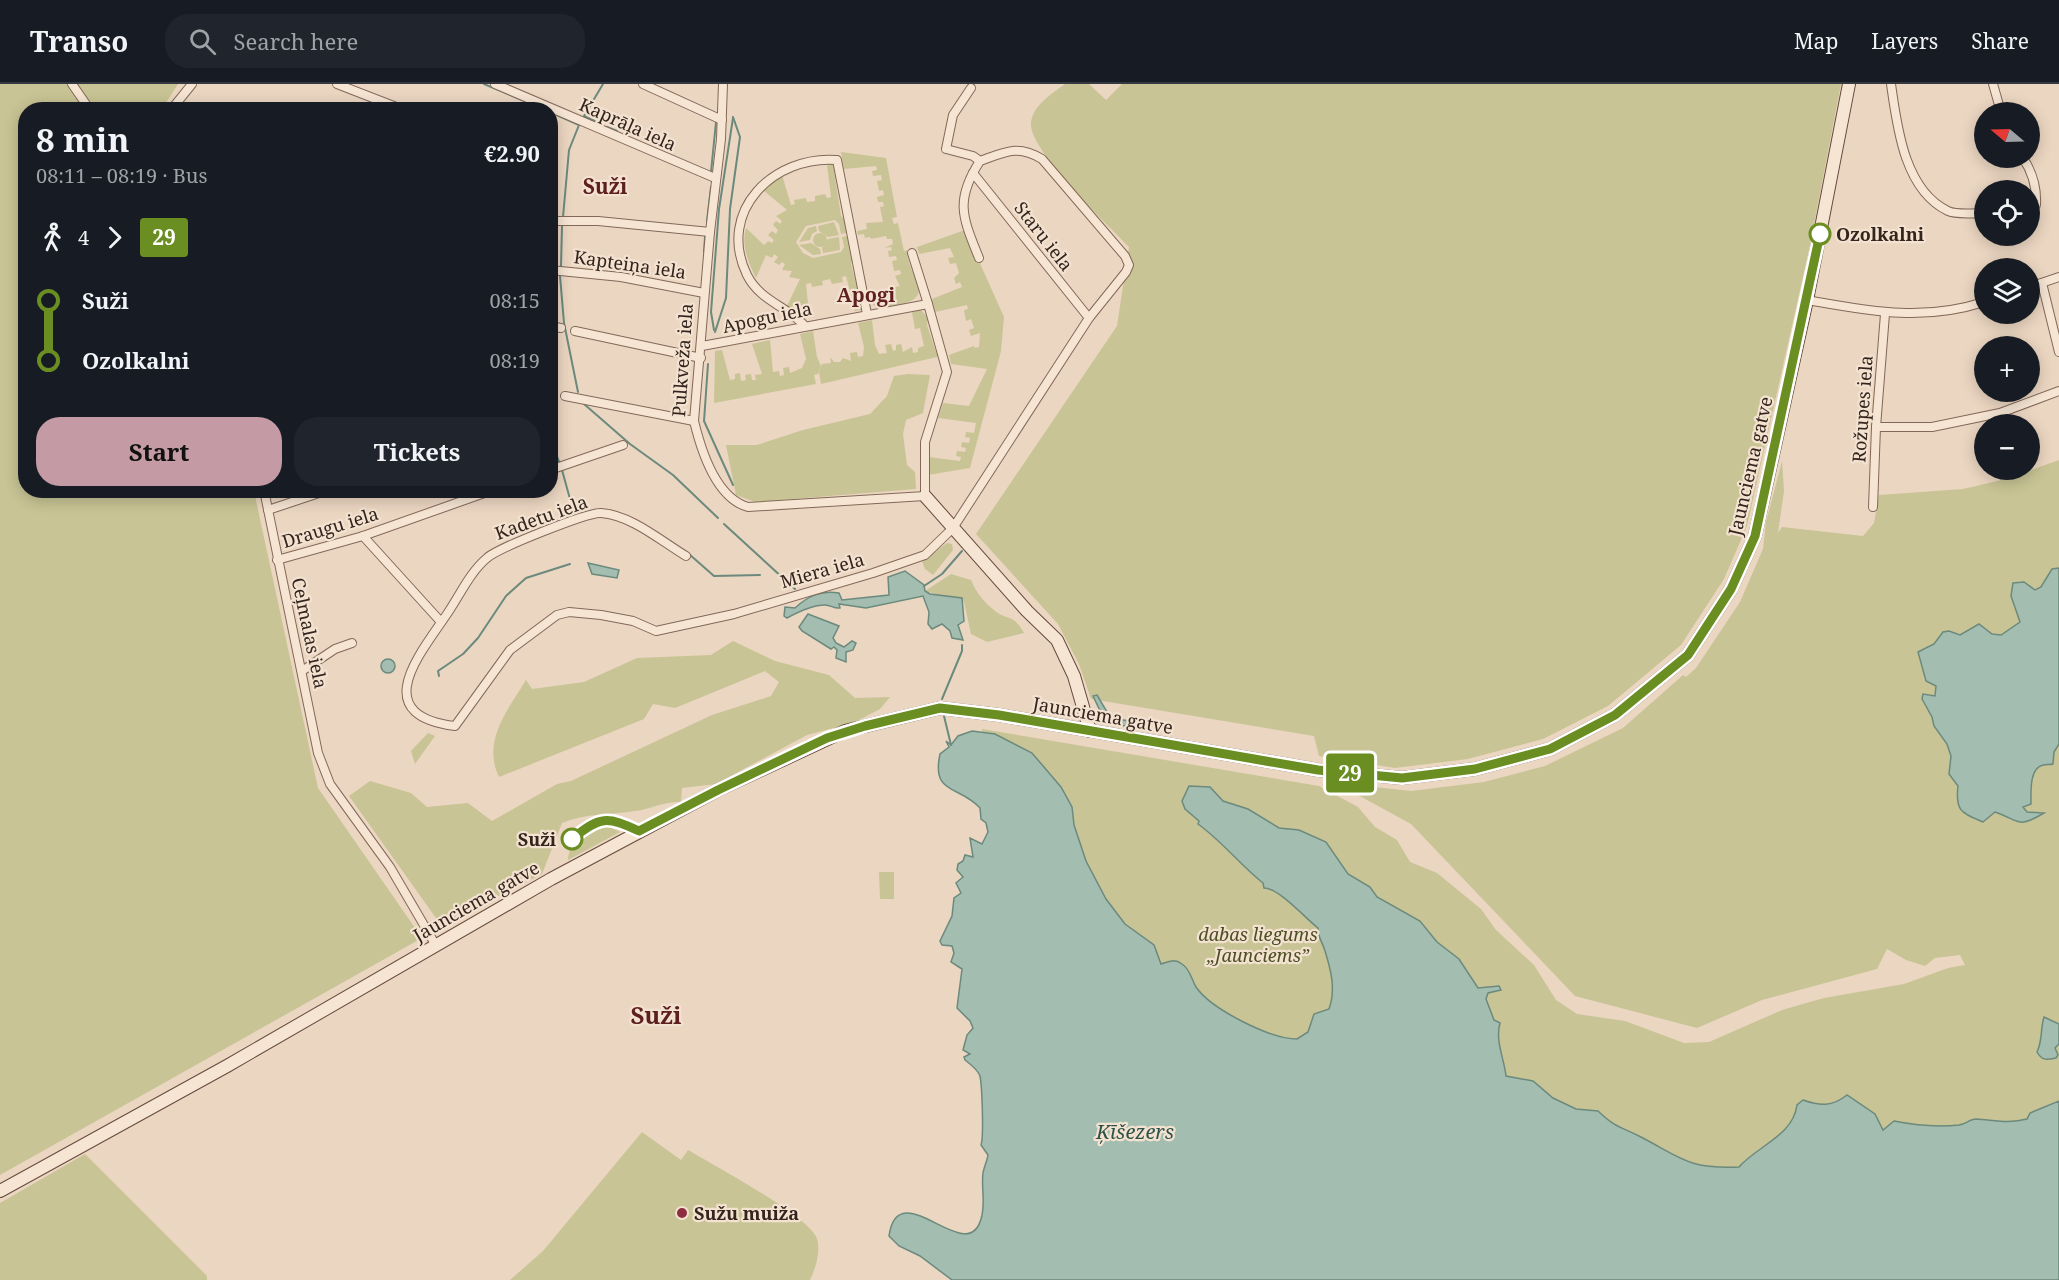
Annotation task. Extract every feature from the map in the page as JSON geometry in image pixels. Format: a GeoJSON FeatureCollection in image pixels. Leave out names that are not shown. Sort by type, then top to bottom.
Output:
{"type":"FeatureCollection","features":[{"type":"Feature","properties":{"kind":"main road","name":"Jaunciema gatve"},"geometry":{"type":"LineString","coordinates":[[0,1191],[227,1066],[435,944],[718,790],[845,731],[940,708],[1318,770],[1402,778],[1475,769],[1550,749],[1615,715],[1688,655],[1731,589],[1755,536],[1808,300],[1850,85]]}},
{"type":"Feature","properties":{"kind":"main road"},"geometry":{"type":"LineString","coordinates":[[925,496],[1056,640],[1074,676],[1090,731]]}},
{"type":"Feature","properties":{"kind":"street"},"geometry":{"type":"LineString","coordinates":[[72,84],[84,102]]}},
{"type":"Feature","properties":{"kind":"street"},"geometry":{"type":"LineString","coordinates":[[177,102],[192,84]]}},
{"type":"Feature","properties":{"kind":"street"},"geometry":{"type":"LineString","coordinates":[[337,84],[383,102]]}},
{"type":"Feature","properties":{"kind":"street","name":"Kaprāļa iela"},"geometry":{"type":"LineString","coordinates":[[495,84],[533,102]]}},
{"type":"Feature","properties":{"kind":"street"},"geometry":{"type":"LineString","coordinates":[[643,84],[722,120]]}},
{"type":"Feature","properties":{"kind":"street","name":"Pulkveža iela"},"geometry":{"type":"LineString","coordinates":[[723,84],[722,120],[704,293],[702,346],[694,421],[700,447],[713,471],[736,504],[748,507],[925,496]]}},
{"type":"Feature","properties":{"kind":"street"},"geometry":{"type":"LineString","coordinates":[[1891,84],[1900,145],[1923,192],[1949,212],[1974,213]]}},
{"type":"Feature","properties":{"kind":"street"},"geometry":{"type":"LineString","coordinates":[[1993,84],[1998,102]]}},
{"type":"Feature","properties":{"kind":"street"},"geometry":{"type":"LineString","coordinates":[[971,88],[953,115],[946,149],[974,156],[980,161],[973,173],[962,210],[979,258]]}},
{"type":"Feature","properties":{"kind":"street","name":"Kaprāļa iela"},"geometry":{"type":"LineString","coordinates":[[558,113],[715,178]]}},
{"type":"Feature","properties":{"kind":"street","name":"Miera iela"},"geometry":{"type":"LineString","coordinates":[[428,721],[455,726],[510,650],[557,615],[569,612],[601,615],[633,621],[656,631],[734,614],[925,555],[953,528],[1089,318],[1126,272],[1129,265],[1125,256],[1042,159],[1028,150],[1010,150],[980,161]]}},
{"type":"Feature","properties":{"kind":"street"},"geometry":{"type":"LineString","coordinates":[[805,326],[796,316],[765,297],[748,276],[741,255],[741,227],[750,200],[777,172],[800,162],[820,159],[837,160],[867,314]]}},
{"type":"Feature","properties":{"kind":"street","name":"Staru iela"},"geometry":{"type":"LineString","coordinates":[[973,173],[1089,318]]}},
{"type":"Feature","properties":{"kind":"street"},"geometry":{"type":"LineString","coordinates":[[558,221],[598,221],[710,232]]}},
{"type":"Feature","properties":{"kind":"street"},"geometry":{"type":"LineString","coordinates":[[912,254],[947,372],[925,442],[925,496]]}},
{"type":"Feature","properties":{"kind":"street","name":"Kapteiņa iela"},"geometry":{"type":"LineString","coordinates":[[558,271],[621,277],[704,293]]}},
{"type":"Feature","properties":{"kind":"street"},"geometry":{"type":"LineString","coordinates":[[2059,277],[2042,283],[2059,352]]}},
{"type":"Feature","properties":{"kind":"street"},"geometry":{"type":"LineString","coordinates":[[1808,300],[1885,314],[1929,314],[1974,305]]}},
{"type":"Feature","properties":{"kind":"street","name":"Apogu iela"},"geometry":{"type":"LineString","coordinates":[[702,346],[928,304]]}},
{"type":"Feature","properties":{"kind":"street","name":"Rožupes iela"},"geometry":{"type":"LineString","coordinates":[[1873,507],[1876,427],[1885,314]]}},
{"type":"Feature","properties":{"kind":"street"},"geometry":{"type":"LineString","coordinates":[[575,331],[701,358]]}},
{"type":"Feature","properties":{"kind":"street"},"geometry":{"type":"LineString","coordinates":[[1876,427],[1932,427],[2000,413],[2059,391]]}},
{"type":"Feature","properties":{"kind":"street"},"geometry":{"type":"LineString","coordinates":[[565,396],[694,421]]}},
{"type":"Feature","properties":{"kind":"street"},"geometry":{"type":"LineString","coordinates":[[558,467],[623,445]]}},
{"type":"Feature","properties":{"kind":"street","name":"Ceļmalas iela"},"geometry":{"type":"LineString","coordinates":[[266,498],[318,753],[329,781],[390,867],[435,944]]}},
{"type":"Feature","properties":{"kind":"street"},"geometry":{"type":"LineString","coordinates":[[268,510],[304,498]]}},
{"type":"Feature","properties":{"kind":"street","name":"Draugu iela"},"geometry":{"type":"LineString","coordinates":[[277,560],[363,536],[470,498]]}},
{"type":"Feature","properties":{"kind":"street","name":"Kadetu iela"},"geometry":{"type":"LineString","coordinates":[[428,721],[417,713],[406,697],[405,684],[441,622],[476,570],[494,552],[599,513],[619,516],[686,556]]}},
{"type":"Feature","properties":{"kind":"street"},"geometry":{"type":"LineString","coordinates":[[363,536],[441,622]]}},
{"type":"Feature","properties":{"kind":"street"},"geometry":{"type":"LineString","coordinates":[[302,671],[335,649],[351,643]]}},
{"type":"Feature","properties":{"kind":"green space"},"geometry":{"type":"Polygon","coordinates":[[[0,84],[178,84],[166,102],[18,102],[18,498],[256,498],[318,788],[422,938],[0,1175],[0,84]]]}},
{"type":"Feature","properties":{"kind":"green space"},"geometry":{"type":"Polygon","coordinates":[[[1065,84],[1089,84],[1106,100],[1122,84],[1841,84],[1809,250],[1747,526],[1724,579],[1681,645],[1608,706],[1543,739],[1468,759],[1395,768],[1319,756],[1314,736],[1091,699],[1079,664],[1058,624],[976,534],[1117,326],[1129,247],[1057,170],[1044,153],[1031,125],[1038,106],[1065,84]]]}},
{"type":"Feature","properties":{"kind":"green space"},"geometry":{"type":"Polygon","coordinates":[[[841,152],[886,158],[897,217],[892,218],[894,224],[898,223],[904,251],[907,250],[908,260],[918,284],[917,296],[910,301],[884,308],[871,303],[869,294],[900,286],[895,276],[901,274],[900,270],[894,271],[892,261],[897,260],[896,256],[889,257],[888,251],[892,250],[891,247],[884,248],[893,244],[892,239],[887,239],[886,236],[865,238],[864,234],[858,235],[857,231],[867,229],[866,223],[883,222],[880,207],[884,206],[883,202],[878,202],[877,197],[884,195],[883,190],[879,191],[877,181],[882,180],[881,175],[873,176],[872,171],[877,170],[876,166],[844,169],[841,152]]]}},
{"type":"Feature","properties":{"kind":"green space"},"geometry":{"type":"Polygon","coordinates":[[[833,164],[841,216],[845,220],[847,233],[841,234],[839,224],[835,220],[806,226],[796,242],[803,253],[813,258],[841,252],[844,247],[842,237],[848,236],[851,264],[862,307],[861,310],[855,311],[846,276],[842,277],[843,282],[832,284],[830,279],[822,281],[823,285],[812,287],[811,283],[806,284],[809,314],[787,306],[800,279],[789,277],[792,271],[782,270],[785,264],[782,262],[779,265],[774,262],[778,257],[774,254],[772,258],[766,255],[756,278],[746,253],[745,234],[746,228],[764,245],[774,240],[768,235],[772,231],[776,234],[778,230],[773,225],[776,221],[780,224],[782,221],[776,216],[787,210],[763,190],[782,175],[791,205],[795,204],[794,200],[806,198],[807,202],[815,201],[815,196],[825,194],[827,198],[831,197],[827,165],[833,164]]]}},
{"type":"Feature","properties":{"kind":"green space"},"geometry":{"type":"Polygon","coordinates":[[[834,222],[839,235],[828,237],[819,231],[818,226],[834,222]]]}},
{"type":"Feature","properties":{"kind":"green space"},"geometry":{"type":"Polygon","coordinates":[[[816,226],[817,231],[812,234],[810,240],[799,242],[808,228],[816,226]]]}},
{"type":"Feature","properties":{"kind":"green space"},"geometry":{"type":"Polygon","coordinates":[[[965,230],[1004,317],[1001,351],[970,468],[928,475],[929,457],[960,461],[961,457],[956,456],[957,451],[965,452],[966,448],[961,447],[962,442],[969,443],[970,438],[965,437],[966,432],[974,433],[976,423],[938,418],[943,403],[969,406],[987,369],[951,364],[949,355],[974,346],[979,347],[980,333],[971,336],[969,330],[974,328],[971,319],[966,321],[964,310],[968,309],[967,305],[935,312],[932,299],[962,287],[960,282],[956,284],[954,278],[959,273],[956,263],[950,264],[948,258],[954,257],[950,248],[919,254],[917,247],[965,230]]]}},
{"type":"Feature","properties":{"kind":"green space"},"geometry":{"type":"Polygon","coordinates":[[[820,233],[825,235],[827,240],[825,245],[820,247],[815,245],[813,240],[815,235],[820,233]]]}},
{"type":"Feature","properties":{"kind":"green space"},"geometry":{"type":"Polygon","coordinates":[[[839,237],[840,250],[823,253],[822,248],[828,239],[839,237]]]}},
{"type":"Feature","properties":{"kind":"green space"},"geometry":{"type":"Polygon","coordinates":[[[811,243],[820,249],[821,254],[813,255],[799,245],[811,243]]]}},
{"type":"Feature","properties":{"kind":"green space"},"geometry":{"type":"Polygon","coordinates":[[[921,310],[928,318],[927,325],[936,352],[939,354],[937,357],[821,384],[819,372],[822,364],[831,363],[830,357],[834,362],[840,362],[843,358],[851,361],[850,353],[857,352],[858,357],[863,356],[864,347],[858,323],[872,320],[875,345],[879,354],[887,353],[885,345],[891,344],[893,351],[896,350],[896,345],[901,344],[903,352],[912,347],[913,353],[918,352],[918,348],[924,346],[920,328],[915,329],[912,312],[921,310]]]}},
{"type":"Feature","properties":{"kind":"green space"},"geometry":{"type":"Polygon","coordinates":[[[813,331],[817,357],[821,366],[818,374],[814,375],[816,384],[714,403],[715,351],[722,350],[730,380],[735,379],[735,374],[740,373],[741,381],[746,380],[745,375],[751,374],[752,380],[756,380],[755,375],[762,374],[752,344],[770,340],[773,372],[779,371],[780,376],[784,375],[783,368],[789,367],[790,373],[802,368],[806,359],[800,334],[813,331]]]}},
{"type":"Feature","properties":{"kind":"green space"},"geometry":{"type":"Polygon","coordinates":[[[930,375],[923,413],[906,420],[903,434],[907,465],[915,472],[916,489],[755,502],[736,495],[726,445],[757,445],[803,430],[870,414],[887,396],[894,376],[930,375]]]}},
{"type":"Feature","properties":{"kind":"green space","name":"dabas liegums „Jaunciems”"},"geometry":{"type":"Polygon","coordinates":[[[2059,460],[2059,1207],[1260,1123],[985,762],[982,729],[1319,786],[1358,807],[1375,827],[1397,840],[1410,862],[1437,873],[1481,909],[1496,930],[1534,965],[1556,1000],[1577,1014],[1625,1021],[1684,1043],[1709,1042],[1782,1010],[1824,998],[1904,984],[1948,968],[1965,965],[1960,955],[1935,958],[1925,966],[1906,960],[1887,949],[1877,969],[1762,1000],[1697,1028],[1575,996],[1411,824],[1336,783],[1411,791],[1484,782],[1545,766],[1623,728],[1683,675],[1686,677],[1696,668],[1740,602],[1763,549],[1766,522],[1782,461],[1784,491],[1778,533],[1782,527],[1863,536],[1874,523],[1879,495],[1963,489],[2002,480],[2040,480],[2040,467],[2059,460]]]}},
{"type":"Feature","properties":{"kind":"green space"},"geometry":{"type":"Polygon","coordinates":[[[947,543],[952,544],[953,550],[933,575],[925,569],[922,561],[947,543]]]}},
{"type":"Feature","properties":{"kind":"green space"},"geometry":{"type":"Polygon","coordinates":[[[951,574],[971,580],[987,604],[999,614],[1016,622],[1024,633],[987,642],[971,634],[964,602],[925,591],[951,574]]]}},
{"type":"Feature","properties":{"kind":"green space"},"geometry":{"type":"Polygon","coordinates":[[[733,641],[775,661],[829,675],[855,698],[890,697],[880,709],[853,723],[807,735],[716,784],[682,788],[681,802],[635,811],[589,816],[562,823],[542,874],[441,925],[349,796],[370,781],[411,793],[427,807],[468,803],[492,821],[557,784],[571,781],[712,715],[771,696],[779,682],[765,671],[675,708],[653,704],[644,719],[499,777],[494,764],[495,739],[505,715],[526,680],[532,689],[584,682],[637,658],[711,655],[733,641]]]}},
{"type":"Feature","properties":{"kind":"green space"},"geometry":{"type":"Polygon","coordinates":[[[428,733],[435,736],[415,764],[411,751],[428,733]]]}},
{"type":"Feature","properties":{"kind":"green space"},"geometry":{"type":"Polygon","coordinates":[[[605,825],[620,832],[568,860],[575,842],[592,829],[605,825]]]}},
{"type":"Feature","properties":{"kind":"green space"},"geometry":{"type":"Polygon","coordinates":[[[879,872],[894,872],[894,899],[880,899],[879,872]]]}},
{"type":"Feature","properties":{"kind":"green space"},"geometry":{"type":"Polygon","coordinates":[[[642,1132],[681,1160],[688,1150],[760,1192],[811,1229],[817,1239],[818,1249],[810,1280],[510,1280],[543,1251],[642,1132]]]}},
{"type":"Feature","properties":{"kind":"green space"},"geometry":{"type":"Polygon","coordinates":[[[85,1154],[207,1276],[207,1280],[0,1280],[0,1203],[85,1154]]]}},
{"type":"Feature","properties":{"kind":"water"},"geometry":{"type":"Polygon","coordinates":[[[588,563],[619,570],[617,578],[592,574],[588,563]]]}},
{"type":"Feature","properties":{"kind":"water"},"geometry":{"type":"Polygon","coordinates":[[[2059,568],[2059,744],[2054,752],[2053,764],[2043,765],[2035,771],[2031,804],[2023,807],[2027,812],[2044,813],[2029,821],[2019,822],[1995,812],[1983,822],[1965,814],[1959,806],[1958,786],[1949,774],[1951,756],[1947,744],[1934,726],[1932,717],[1922,699],[1923,694],[1935,696],[1936,686],[1926,681],[1918,652],[1934,644],[1943,632],[1949,631],[1960,635],[1979,624],[1992,634],[2001,635],[2020,622],[2011,596],[2013,583],[2024,582],[2035,590],[2041,587],[2052,569],[2059,568]]]}},
{"type":"Feature","properties":{"kind":"water"},"geometry":{"type":"Polygon","coordinates":[[[905,571],[924,585],[925,591],[930,594],[962,598],[964,621],[958,625],[963,640],[952,638],[950,631],[942,624],[932,629],[928,624],[929,612],[923,596],[866,608],[839,604],[840,608],[820,605],[787,618],[784,616],[785,607],[795,608],[810,597],[821,593],[839,593],[842,600],[889,595],[888,577],[905,571]]]}},
{"type":"Feature","properties":{"kind":"water"},"geometry":{"type":"Polygon","coordinates":[[[808,614],[839,626],[833,638],[836,643],[844,647],[852,641],[856,643],[853,650],[846,652],[846,662],[836,658],[837,650],[834,647],[831,649],[802,631],[799,627],[808,614]]]}},
{"type":"Feature","properties":{"kind":"water"},"geometry":{"type":"Polygon","coordinates":[[[385,659],[391,659],[395,666],[391,673],[385,673],[381,669],[381,663],[385,659]]]}},
{"type":"Feature","properties":{"kind":"water"},"geometry":{"type":"Polygon","coordinates":[[[1097,695],[1107,712],[1118,719],[1135,722],[1133,728],[1105,721],[1093,696],[1097,695]]]}},
{"type":"Feature","properties":{"kind":"water","name":"Ķīšezers"},"geometry":{"type":"Polygon","coordinates":[[[972,731],[995,734],[1032,753],[1061,787],[1072,807],[1074,825],[1086,861],[1106,899],[1125,924],[1154,945],[1161,964],[1179,962],[1185,966],[1196,987],[1214,1004],[1242,1021],[1272,1034],[1297,1039],[1308,1032],[1314,1014],[1329,1009],[1332,980],[1318,928],[1285,898],[1264,888],[1263,883],[1198,824],[1199,821],[1185,809],[1182,801],[1189,786],[1210,787],[1223,801],[1248,809],[1279,828],[1299,830],[1326,842],[1348,874],[1370,887],[1377,897],[1420,921],[1437,942],[1459,959],[1478,988],[1499,986],[1501,990],[1488,993],[1486,999],[1494,1020],[1500,1023],[1499,1043],[1506,1076],[1533,1081],[1553,1098],[1576,1109],[1598,1111],[1614,1124],[1687,1161],[1708,1166],[1739,1167],[1782,1133],[1794,1116],[1797,1105],[1803,1100],[1826,1104],[1836,1102],[1847,1095],[1875,1114],[1883,1130],[1894,1121],[1943,1126],[1964,1124],[1976,1119],[2008,1121],[2027,1119],[2030,1113],[2059,1101],[2059,1280],[952,1280],[920,1256],[899,1246],[889,1236],[895,1219],[905,1213],[918,1215],[962,1234],[973,1231],[982,1213],[983,1173],[988,1155],[981,1145],[983,1122],[981,1082],[977,1071],[965,1060],[964,1057],[970,1054],[963,1050],[967,1035],[973,1028],[970,1021],[957,1008],[962,969],[951,962],[954,953],[952,946],[942,945],[940,941],[952,916],[954,898],[961,893],[956,883],[963,877],[957,870],[958,864],[963,861],[965,855],[973,857],[970,838],[982,844],[988,832],[986,823],[981,819],[980,808],[949,788],[939,776],[940,754],[949,747],[946,741],[951,745],[958,736],[972,731]]]}},
{"type":"Feature","properties":{"kind":"water"},"geometry":{"type":"Polygon","coordinates":[[[2044,1017],[2059,1024],[2059,1044],[2055,1048],[2058,1055],[2056,1058],[2045,1059],[2037,1052],[2044,1017]]]}},
{"type":"Feature","properties":{"kind":"waterway"},"geometry":{"type":"LineString","coordinates":[[484,84],[527,102]]}},
{"type":"Feature","properties":{"kind":"waterway"},"geometry":{"type":"LineString","coordinates":[[601,124],[584,116],[603,84]]}},
{"type":"Feature","properties":{"kind":"waterway"},"geometry":{"type":"LineString","coordinates":[[558,116],[579,125],[569,150],[563,217]]}},
{"type":"Feature","properties":{"kind":"waterway"},"geometry":{"type":"LineString","coordinates":[[715,332],[726,298],[730,209],[740,137],[733,117]]}},
{"type":"Feature","properties":{"kind":"waterway"},"geometry":{"type":"LineString","coordinates":[[714,330],[711,312],[719,209],[733,118]]}},
{"type":"Feature","properties":{"kind":"waterway"},"geometry":{"type":"LineString","coordinates":[[711,172],[716,122]]}},
{"type":"Feature","properties":{"kind":"waterway"},"geometry":{"type":"LineString","coordinates":[[607,127],[617,131]]}},
{"type":"Feature","properties":{"kind":"waterway"},"geometry":{"type":"LineString","coordinates":[[707,221],[711,187]]}},
{"type":"Feature","properties":{"kind":"waterway"},"geometry":{"type":"LineString","coordinates":[[561,266],[562,226]]}},
{"type":"Feature","properties":{"kind":"waterway"},"geometry":{"type":"LineString","coordinates":[[704,252],[705,237]]}},
{"type":"Feature","properties":{"kind":"waterway"},"geometry":{"type":"LineString","coordinates":[[560,276],[564,323],[578,392]]}},
{"type":"Feature","properties":{"kind":"waterway"},"geometry":{"type":"LineString","coordinates":[[708,364],[704,421],[733,485]]}},
{"type":"Feature","properties":{"kind":"waterway"},"geometry":{"type":"LineString","coordinates":[[584,404],[630,444],[673,475],[718,518]]}},
{"type":"Feature","properties":{"kind":"waterway"},"geometry":{"type":"LineString","coordinates":[[558,459],[560,464]]}},
{"type":"Feature","properties":{"kind":"waterway"},"geometry":{"type":"LineString","coordinates":[[562,470],[570,499]]}},
{"type":"Feature","properties":{"kind":"waterway"},"geometry":{"type":"LineString","coordinates":[[724,524],[795,589]]}},
{"type":"Feature","properties":{"kind":"waterway"},"geometry":{"type":"LineString","coordinates":[[924,586],[942,574],[962,551]]}},
{"type":"Feature","properties":{"kind":"waterway"},"geometry":{"type":"LineString","coordinates":[[689,554],[714,576],[760,575]]}},
{"type":"Feature","properties":{"kind":"waterway"},"geometry":{"type":"LineString","coordinates":[[439,676],[438,671],[463,654],[478,638],[506,596],[526,578],[570,564]]}},
{"type":"Feature","properties":{"kind":"waterway"},"geometry":{"type":"LineString","coordinates":[[942,699],[962,651],[962,645]]}},
{"type":"Feature","properties":{"kind":"waterway"},"geometry":{"type":"LineString","coordinates":[[944,716],[951,745]]}},
{"type":"Feature","properties":{"kind":"bus line","name":"29"},"geometry":{"type":"LineString","coordinates":[[572,839],[586,827],[604,819],[639,831],[827,738],[845,731],[940,708],[999,715],[1318,770],[1402,778],[1475,769],[1550,749],[1615,715],[1688,655],[1731,589],[1755,536],[1808,300],[1820,234]]}},
{"type":"Feature","properties":{"kind":"place","name":"Ozolkalni"},"geometry":{"type":"Point","coordinates":[1820,234]}},
{"type":"Feature","properties":{"kind":"place","name":"Suži"},"geometry":{"type":"Point","coordinates":[572,839]}},
{"type":"Feature","properties":{"kind":"place","name":"Sužu muiža"},"geometry":{"type":"Point","coordinates":[682,1213]}},
{"type":"Feature","properties":{"kind":"district","name":"Suži"},"geometry":{"type":"Point","coordinates":[605,186]}},
{"type":"Feature","properties":{"kind":"district","name":"Apogi"},"geometry":{"type":"Point","coordinates":[866,294]}},
{"type":"Feature","properties":{"kind":"district","name":"Suži"},"geometry":{"type":"Point","coordinates":[656,1014]}}]}
